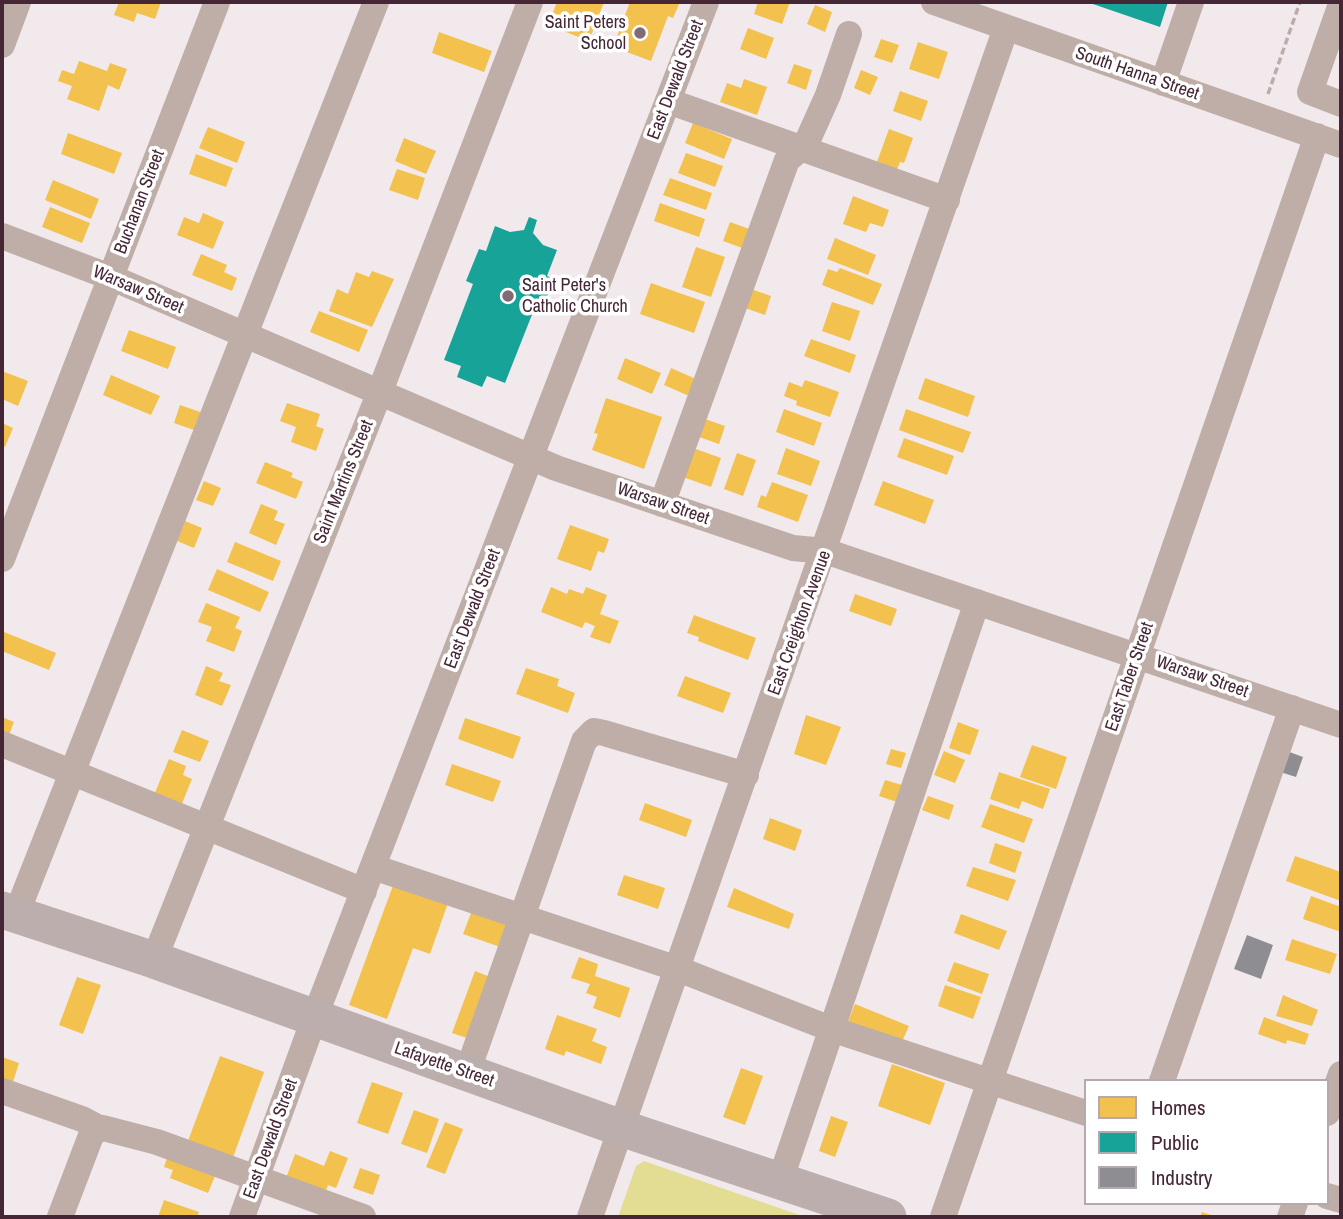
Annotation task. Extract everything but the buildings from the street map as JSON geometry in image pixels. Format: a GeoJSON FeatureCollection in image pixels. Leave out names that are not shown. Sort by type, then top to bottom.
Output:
{"type":"FeatureCollection","features":[{"type":"Feature","properties":{"kind":"highway","name":"Lafayette Street"},"geometry":{"type":"LineString","coordinates":[[6,912],[154,960],[621,1128],[888,1217]]}},
{"type":"Feature","properties":{"kind":"street"},"geometry":{"type":"LineString","coordinates":[[2,45],[18,2]]}},
{"type":"Feature","properties":{"kind":"street","name":"Buchanan Street"},"geometry":{"type":"LineString","coordinates":[[2,559],[217,2]]}},
{"type":"Feature","properties":{"kind":"street"},"geometry":{"type":"LineString","coordinates":[[6,912],[72,773],[376,2]]}},
{"type":"Feature","properties":{"kind":"street","name":"Saint Martins Street"},"geometry":{"type":"LineString","coordinates":[[154,960],[379,394],[530,2]]}},
{"type":"Feature","properties":{"kind":"street","name":"East Dewald Street"},"geometry":{"type":"LineString","coordinates":[[242,1217],[314,1019],[706,2]]}},
{"type":"Feature","properties":{"kind":"street"},"geometry":{"type":"LineString","coordinates":[[1163,83],[1191,2]]}},
{"type":"Feature","properties":{"kind":"street","name":"South Hanna Street"},"geometry":{"type":"LineString","coordinates":[[944,3],[1006,28],[1329,140]]}},
{"type":"Feature","properties":{"kind":"street"},"geometry":{"type":"LineString","coordinates":[[1341,4],[1310,92],[1341,104]]}},
{"type":"Feature","properties":{"kind":"street","name":"East Creighton Avenue"},"geometry":{"type":"LineString","coordinates":[[590,1217],[1006,28]]}},
{"type":"Feature","properties":{"kind":"street"},"geometry":{"type":"LineString","coordinates":[[662,504],[787,160],[806,144],[828,95],[849,34]]}},
{"type":"Feature","properties":{"kind":"street"},"geometry":{"type":"LineString","coordinates":[[668,101],[947,200]]}},
{"type":"Feature","properties":{"kind":"street","name":"East Taber Street"},"geometry":{"type":"LineString","coordinates":[[943,1217],[1138,654],[1329,140]]}},
{"type":"Feature","properties":{"kind":"street","name":"Warsaw Street"},"geometry":{"type":"LineString","coordinates":[[2,236],[110,277],[531,457],[793,548],[825,551],[1138,654],[1341,725]]}},
{"type":"Feature","properties":{"kind":"street"},"geometry":{"type":"LineString","coordinates":[[780,1181],[977,602]]}},
{"type":"Feature","properties":{"kind":"street"},"geometry":{"type":"LineString","coordinates":[[1163,1079],[1292,708]]}},
{"type":"Feature","properties":{"kind":"street"},"geometry":{"type":"LineString","coordinates":[[467,1073],[584,741],[594,731],[746,775]]}},
{"type":"Feature","properties":{"kind":"street"},"geometry":{"type":"LineString","coordinates":[[2,744],[364,891]]}},
{"type":"Feature","properties":{"kind":"street"},"geometry":{"type":"LineString","coordinates":[[373,867],[678,969],[831,1028],[1084,1112]]}},
{"type":"Feature","properties":{"kind":"street"},"geometry":{"type":"LineString","coordinates":[[1329,1107],[1341,1074]]}},
{"type":"Feature","properties":{"kind":"street"},"geometry":{"type":"LineString","coordinates":[[2,1091],[82,1119],[99,1128],[157,1142],[363,1217]]}},
{"type":"Feature","properties":{"kind":"street"},"geometry":{"type":"LineString","coordinates":[[60,1217],[92,1133],[99,1128]]}},
{"type":"Feature","properties":{"kind":"path"},"geometry":{"type":"LineString","coordinates":[[1268,93],[1300,2]]}},
{"type":"Feature","properties":{"kind":"shaded area"},"geometry":{"type":"Polygon","coordinates":[[[644,1161],[805,1217],[618,1217],[636,1166],[644,1161]]]}},
{"type":"Feature","properties":{"kind":"place","name":"Saint Peters School"},"geometry":{"type":"Point","coordinates":[640,33]}},
{"type":"Feature","properties":{"kind":"place","name":"Saint Peter's Catholic Church"},"geometry":{"type":"Point","coordinates":[508,296]}}]}
